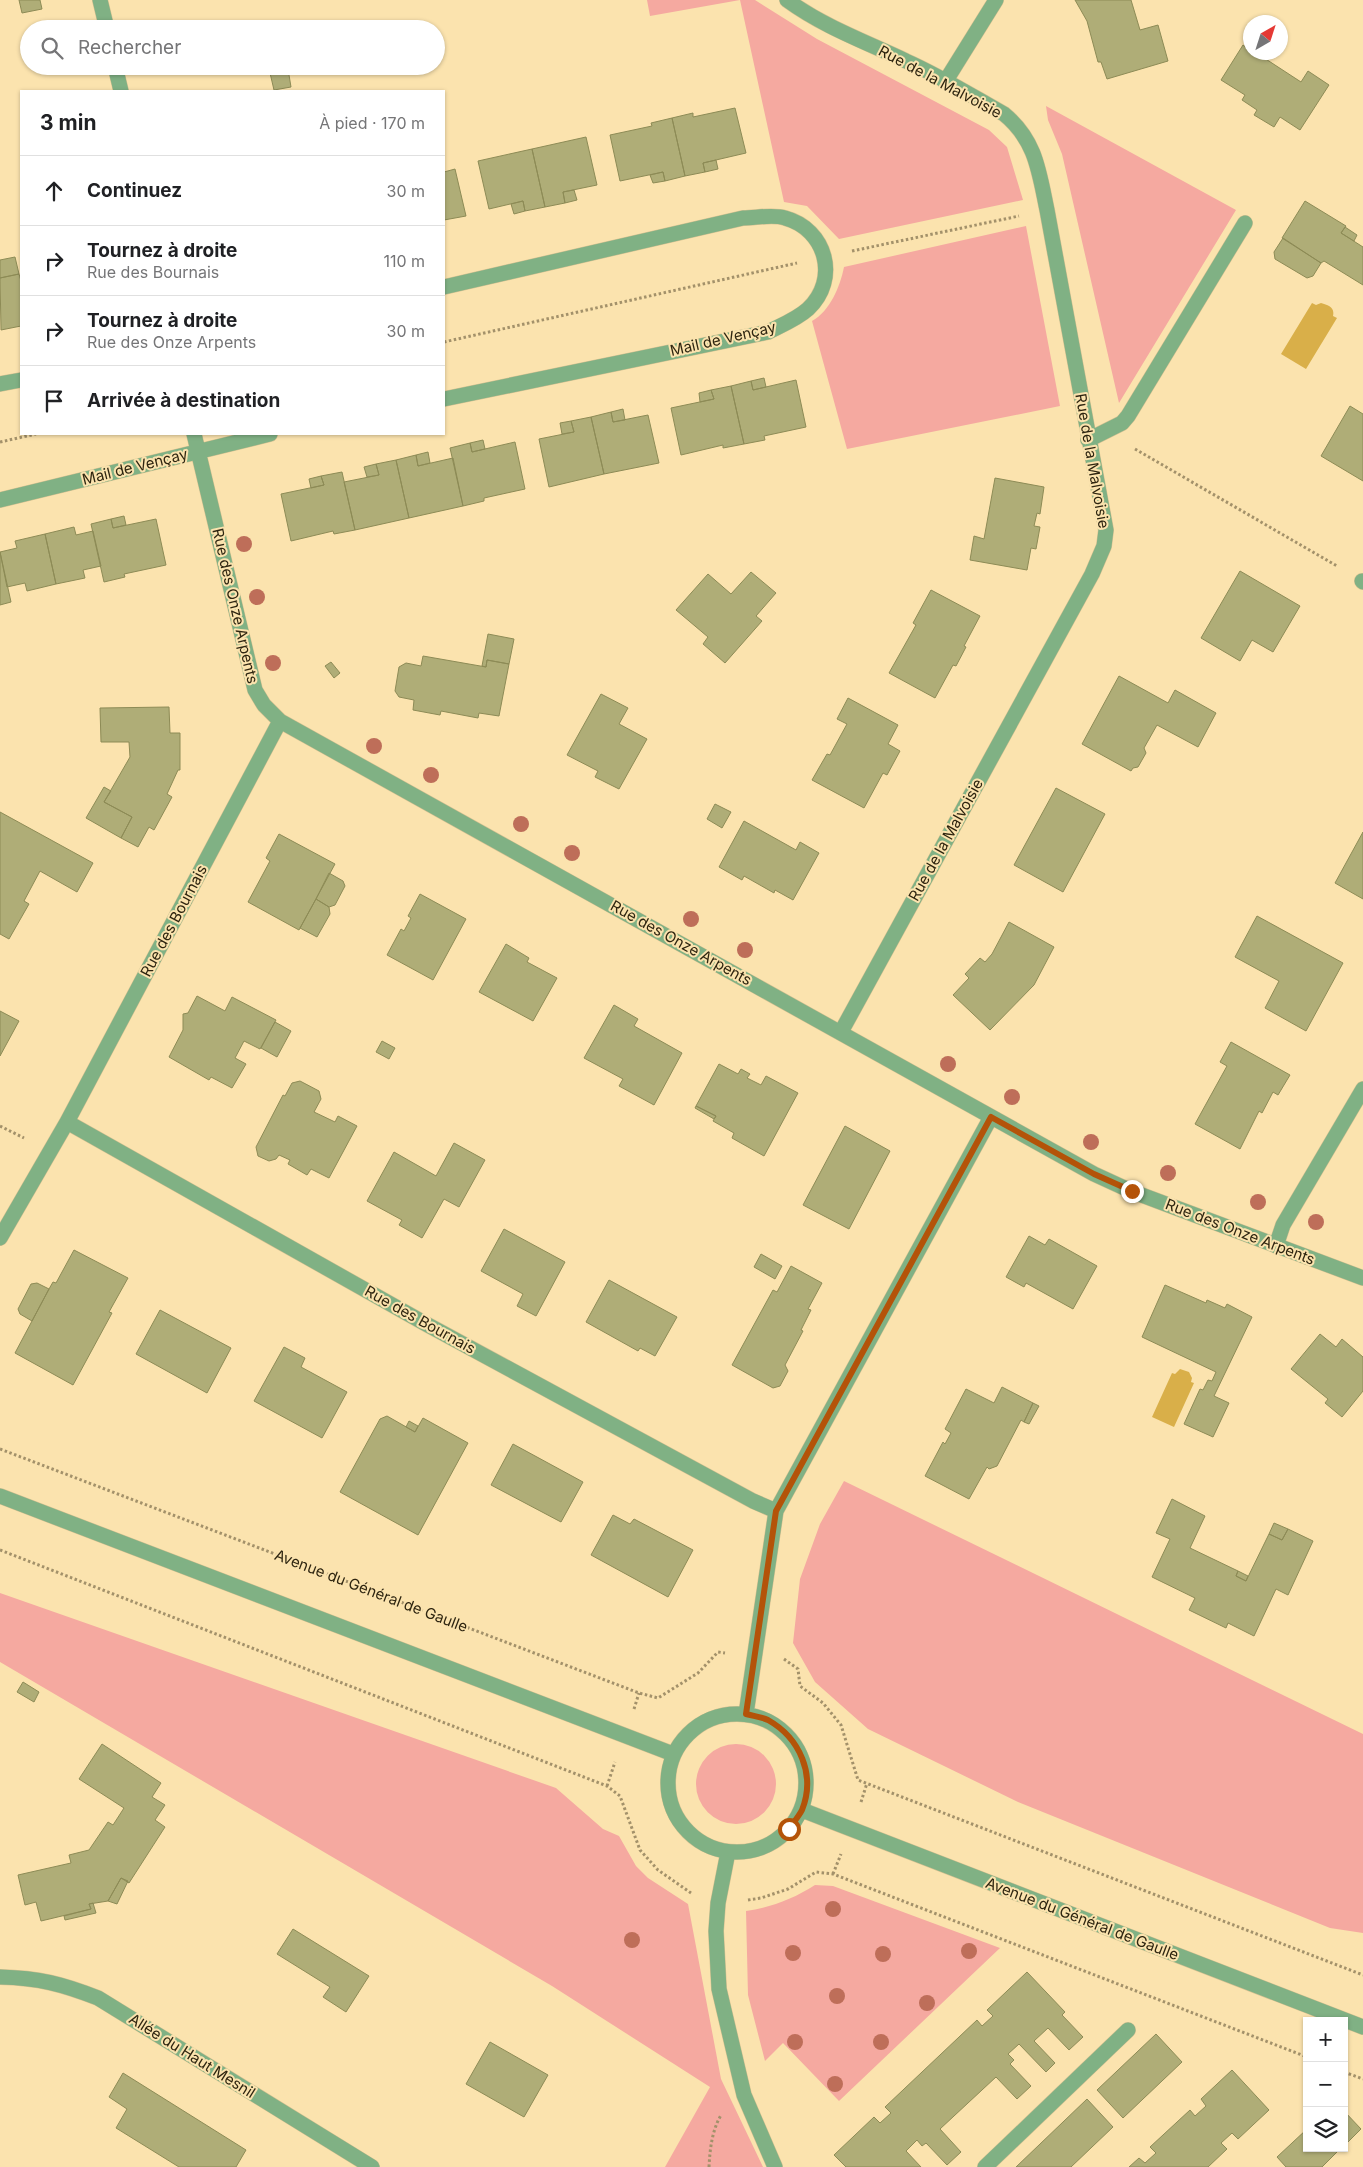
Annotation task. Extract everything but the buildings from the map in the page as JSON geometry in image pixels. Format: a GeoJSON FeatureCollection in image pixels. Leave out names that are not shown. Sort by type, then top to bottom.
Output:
{"type":"FeatureCollection","features":[{"type":"Feature","properties":{"kind":"street"},"geometry":{"type":"LineString","coordinates":[[100,0],[105,20]]}},
{"type":"Feature","properties":{"kind":"street","name":"Rue de la Malvoisie"},"geometry":{"type":"LineString","coordinates":[[787,0],[818,20],[859,41],[907,61],[1004,114],[1016,124],[1026,137],[1036,158],[1047,210],[1106,530],[1104,546],[1092,574],[841,1032]]}},
{"type":"Feature","properties":{"kind":"street"},"geometry":{"type":"LineString","coordinates":[[945,82],[996,0]]}},
{"type":"Feature","properties":{"kind":"street"},"geometry":{"type":"LineString","coordinates":[[117,75],[121,90]]}},
{"type":"Feature","properties":{"kind":"street"},"geometry":{"type":"LineString","coordinates":[[445,287],[743,218],[784,217],[806,227],[819,240],[825,256]]}},
{"type":"Feature","properties":{"kind":"street"},"geometry":{"type":"LineString","coordinates":[[1088,440],[1122,423],[1128,416],[1245,223]]}},
{"type":"Feature","properties":{"kind":"street","name":"Mail de Vençay"},"geometry":{"type":"LineString","coordinates":[[445,399],[768,332],[789,322],[809,308],[820,292],[825,276],[825,256]]}},
{"type":"Feature","properties":{"kind":"street"},"geometry":{"type":"LineString","coordinates":[[0,384],[20,380]]}},
{"type":"Feature","properties":{"kind":"street","name":"Rue des Onze Arpents"},"geometry":{"type":"LineString","coordinates":[[194,435],[254,690],[264,705],[280,721],[1094,1174],[1132,1191],[1363,1278]]}},
{"type":"Feature","properties":{"kind":"street","name":"Mail de Vençay"},"geometry":{"type":"LineString","coordinates":[[0,500],[266,435]]}},
{"type":"Feature","properties":{"kind":"street","name":"Rue des Bournais"},"geometry":{"type":"LineString","coordinates":[[0,1238],[67,1122],[280,721]]}},
{"type":"Feature","properties":{"kind":"street"},"geometry":{"type":"LineString","coordinates":[[1276,1246],[1283,1225],[1363,1089]]}},
{"type":"Feature","properties":{"kind":"street"},"geometry":{"type":"LineString","coordinates":[[746,1714],[776,1511],[991,1117]]}},
{"type":"Feature","properties":{"kind":"street","name":"Rue des Bournais"},"geometry":{"type":"LineString","coordinates":[[67,1122],[426,1324],[753,1501],[776,1511]]}},
{"type":"Feature","properties":{"kind":"street"},"geometry":{"type":"LineString","coordinates":[[0,1496],[674,1754]]}},
{"type":"Feature","properties":{"kind":"street"},"geometry":{"type":"LineString","coordinates":[[724,1714],[746,1714],[767,1719],[785,1731],[798,1748],[806,1768],[807,1789],[802,1810],[789,1829],[772,1843],[751,1851],[728,1852],[708,1846],[690,1834],[676,1817],[669,1796],[668,1775],[674,1754],[686,1735],[703,1722],[724,1714]]}},
{"type":"Feature","properties":{"kind":"street","name":"Avenue du Général de Gaulle"},"geometry":{"type":"LineString","coordinates":[[802,1810],[1363,2028]]}},
{"type":"Feature","properties":{"kind":"street"},"geometry":{"type":"LineString","coordinates":[[728,1852],[718,1903],[716,1931],[719,1989],[744,2095],[775,2167]]}},
{"type":"Feature","properties":{"kind":"street","name":"Allée du Haut Mesnil"},"geometry":{"type":"LineString","coordinates":[[0,1976],[25,1977],[63,1984],[98,1998],[372,2167]]}},
{"type":"Feature","properties":{"kind":"street"},"geometry":{"type":"LineString","coordinates":[[986,2167],[1128,2030]]}},
{"type":"Feature","properties":{"kind":"path"},"geometry":{"type":"LineString","coordinates":[[445,342],[825,256],[1047,210]]}},
{"type":"Feature","properties":{"kind":"path"},"geometry":{"type":"LineString","coordinates":[[0,442],[32,435]]}},
{"type":"Feature","properties":{"kind":"path"},"geometry":{"type":"LineString","coordinates":[[1088,440],[1114,441],[1127,444],[1363,581]]}},
{"type":"Feature","properties":{"kind":"path","name":"Avenue du Général de Gaulle"},"geometry":{"type":"LineString","coordinates":[[0,1450],[640,1693],[658,1698],[698,1674],[718,1652],[733,1654]]}},
{"type":"Feature","properties":{"kind":"path"},"geometry":{"type":"LineString","coordinates":[[0,1550],[607,1786],[620,1796],[640,1850],[658,1870],[684,1888]]}},
{"type":"Feature","properties":{"kind":"path"},"geometry":{"type":"LineString","coordinates":[[781,1659],[787,1660],[798,1669],[800,1686],[823,1703],[841,1725],[858,1780],[1363,1975]]}},
{"type":"Feature","properties":{"kind":"path"},"geometry":{"type":"LineString","coordinates":[[607,1786],[616,1760]]}},
{"type":"Feature","properties":{"kind":"path"},"geometry":{"type":"LineString","coordinates":[[859,1806],[867,1783]]}},
{"type":"Feature","properties":{"kind":"path"},"geometry":{"type":"LineString","coordinates":[[833,1874],[842,1852]]}},
{"type":"Feature","properties":{"kind":"path"},"geometry":{"type":"LineString","coordinates":[[740,1900],[761,1898],[788,1888],[816,1872],[833,1874],[1303,2055]]}},
{"type":"Feature","properties":{"kind":"path"},"geometry":{"type":"LineString","coordinates":[[1348,2073],[1363,2079]]}},
{"type":"Feature","properties":{"kind":"path"},"geometry":{"type":"LineString","coordinates":[[709,2167],[710,2149],[719,2118],[728,2102],[744,2095]]}},
{"type":"Feature","properties":{"kind":"shaded area"},"geometry":{"type":"Polygon","coordinates":[[[647,0],[740,0],[650,16],[647,0]]]}},
{"type":"Feature","properties":{"kind":"shaded area"},"geometry":{"type":"Polygon","coordinates":[[[740,0],[755,0],[817,39],[989,130],[1007,147],[1023,200],[839,239],[807,206],[784,202],[740,0]]]}},
{"type":"Feature","properties":{"kind":"shaded area"},"geometry":{"type":"Polygon","coordinates":[[[1046,106],[1236,210],[1119,403],[1062,154],[1048,120],[1046,106]]]}},
{"type":"Feature","properties":{"kind":"shaded area"},"geometry":{"type":"Polygon","coordinates":[[[1026,226],[1060,406],[847,449],[812,321],[829,305],[840,282],[844,267],[1026,226]]]}},
{"type":"Feature","properties":{"kind":"shaded area"},"geometry":{"type":"Polygon","coordinates":[[[1312,303],[1316,305],[1321,303],[1332,308],[1333,316],[1337,318],[1306,369],[1281,354],[1312,303]]]}},
{"type":"Feature","properties":{"kind":"shaded area"},"geometry":{"type":"Polygon","coordinates":[[[1180,1369],[1189,1372],[1192,1378],[1191,1382],[1194,1383],[1174,1427],[1152,1417],[1172,1373],[1175,1374],[1180,1369]]]}},
{"type":"Feature","properties":{"kind":"shaded area"},"geometry":{"type":"Polygon","coordinates":[[[844,1481],[1363,1734],[1363,1933],[1330,1928],[1018,1802],[868,1729],[815,1682],[793,1643],[800,1579],[820,1524],[844,1481]]]}},
{"type":"Feature","properties":{"kind":"shaded area"},"geometry":{"type":"Polygon","coordinates":[[[0,1593],[556,1788],[603,1829],[619,1836],[636,1866],[648,1878],[688,1904],[721,2079],[763,2167],[665,2167],[710,2087],[552,1986],[0,1662],[0,1593]]]}},
{"type":"Feature","properties":{"kind":"shaded area"},"geometry":{"type":"Polygon","coordinates":[[[736,1744],[751,1747],[764,1756],[773,1769],[776,1784],[773,1799],[764,1812],[751,1821],[736,1824],[721,1821],[708,1812],[699,1799],[696,1784],[699,1769],[708,1756],[721,1747],[736,1744]]]}},
{"type":"Feature","properties":{"kind":"shaded area"},"geometry":{"type":"Polygon","coordinates":[[[815,1885],[833,1886],[1000,1948],[839,2101],[783,2043],[765,2061],[748,1995],[746,1911],[782,1902],[815,1885]]]}},
{"type":"Feature","properties":{"kind":"route"},"geometry":{"type":"LineString","coordinates":[[789,1829],[802,1810],[807,1789],[806,1768],[798,1748],[785,1731],[767,1719],[746,1714],[776,1511],[799,1473],[991,1117],[1094,1174],[1132,1191]]}}]}
